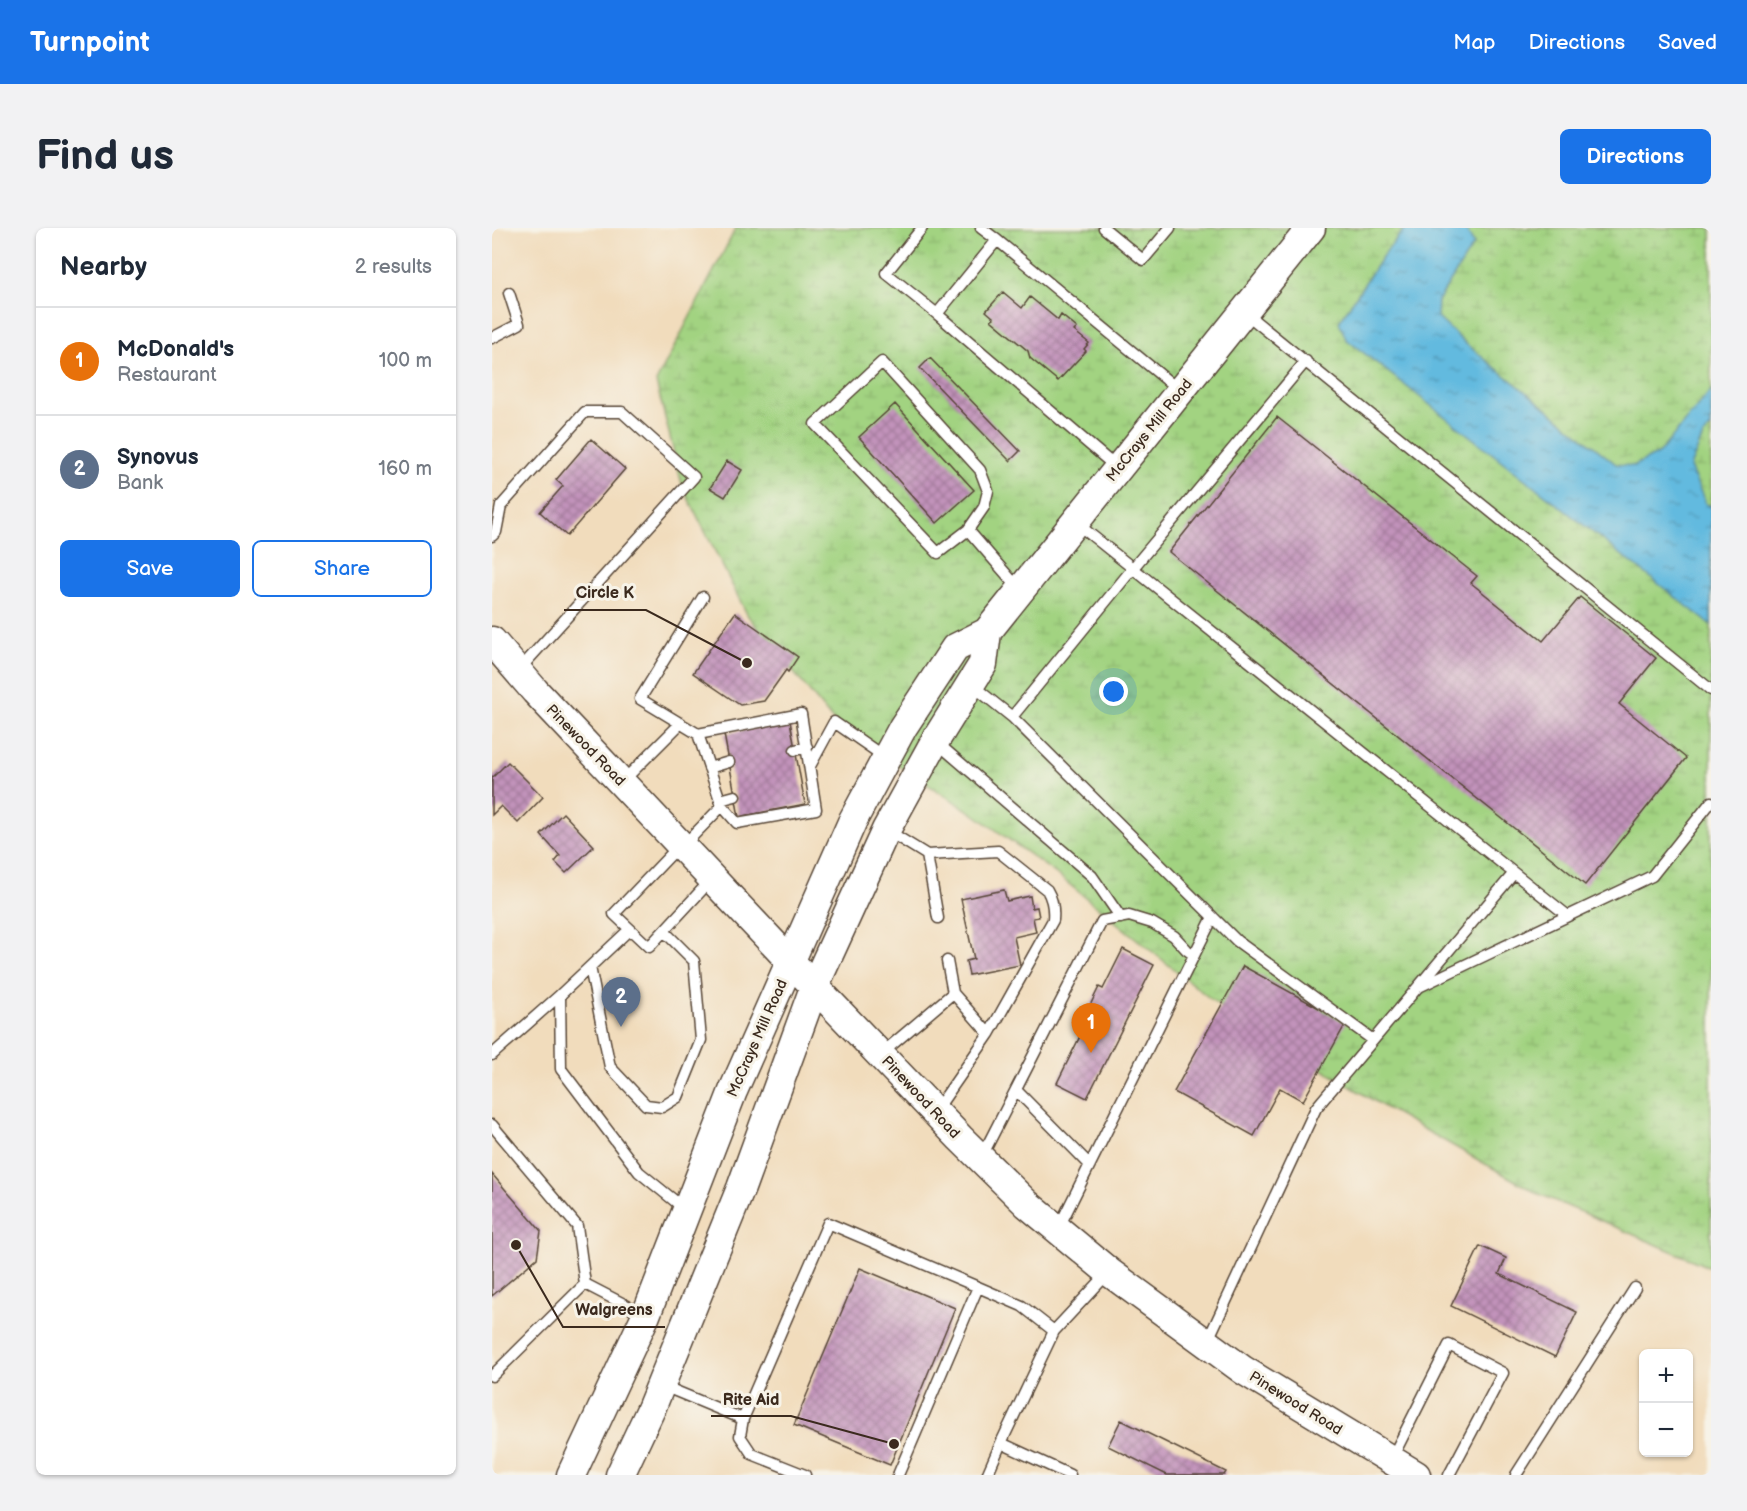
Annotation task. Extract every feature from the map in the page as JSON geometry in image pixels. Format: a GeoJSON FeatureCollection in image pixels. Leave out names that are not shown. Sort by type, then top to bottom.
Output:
{"type":"FeatureCollection","features":[{"type":"Feature","properties":{"kind":"street","name":"McCrays Mill Road"},"geometry":{"type":"LineString","coordinates":[[571,1475],[646,1315],[733,1091],[853,820],[903,727],[955,648],[987,632],[1311,228]]}},
{"type":"Feature","properties":{"kind":"street"},"geometry":{"type":"LineString","coordinates":[[620,1475],[661,1384],[741,1188],[815,985],[886,830],[935,741],[984,664],[987,632]]}},
{"type":"Feature","properties":{"kind":"street","name":"Pinewood Road"},"geometry":{"type":"LineString","coordinates":[[492,641],[791,962],[980,1159],[1027,1204],[1109,1272],[1243,1370],[1416,1475]]}},
{"type":"Feature","properties":{"kind":"lane"},"geometry":{"type":"LineString","coordinates":[[922,228],[886,273],[1118,469]]}},
{"type":"Feature","properties":{"kind":"lane"},"geometry":{"type":"LineString","coordinates":[[981,228],[1180,391]]}},
{"type":"Feature","properties":{"kind":"lane"},"geometry":{"type":"LineString","coordinates":[[1104,228],[1143,260],[1170,228]]}},
{"type":"Feature","properties":{"kind":"lane"},"geometry":{"type":"LineString","coordinates":[[937,314],[997,240]]}},
{"type":"Feature","properties":{"kind":"lane"},"geometry":{"type":"LineString","coordinates":[[492,338],[519,324],[509,293]]}},
{"type":"Feature","properties":{"kind":"lane"},"geometry":{"type":"LineString","coordinates":[[1244,311],[1711,690]]}},
{"type":"Feature","properties":{"kind":"lane"},"geometry":{"type":"LineString","coordinates":[[882,362],[980,470],[988,491],[984,507],[968,530],[938,553],[815,424],[882,362]]}},
{"type":"Feature","properties":{"kind":"lane"},"geometry":{"type":"LineString","coordinates":[[1012,717],[1133,568],[1306,362]]}},
{"type":"Feature","properties":{"kind":"lane"},"geometry":{"type":"LineString","coordinates":[[492,536],[496,532],[501,506],[585,412],[622,412],[694,477],[518,671]]}},
{"type":"Feature","properties":{"kind":"lane"},"geometry":{"type":"LineString","coordinates":[[1075,522],[1568,916]]}},
{"type":"Feature","properties":{"kind":"lane"},"geometry":{"type":"LineString","coordinates":[[968,530],[1020,590]]}},
{"type":"Feature","properties":{"kind":"lane"},"geometry":{"type":"LineString","coordinates":[[698,734],[801,714],[810,766],[807,784],[816,809],[737,824],[721,803],[698,734],[640,699],[703,597]]}},
{"type":"Feature","properties":{"kind":"lane"},"geometry":{"type":"LineString","coordinates":[[971,684],[1012,717],[1237,942],[1373,1040]]}},
{"type":"Feature","properties":{"kind":"lane"},"geometry":{"type":"LineString","coordinates":[[810,766],[834,722],[886,758]]}},
{"type":"Feature","properties":{"kind":"lane"},"geometry":{"type":"LineString","coordinates":[[622,782],[681,723]]}},
{"type":"Feature","properties":{"kind":"lane"},"geometry":{"type":"LineString","coordinates":[[935,741],[1092,876],[1121,918]]}},
{"type":"Feature","properties":{"kind":"lane"},"geometry":{"type":"LineString","coordinates":[[795,750],[807,747]]}},
{"type":"Feature","properties":{"kind":"lane"},"geometry":{"type":"LineString","coordinates":[[709,768],[729,762]]}},
{"type":"Feature","properties":{"kind":"lane"},"geometry":{"type":"LineString","coordinates":[[714,878],[649,947],[614,914],[721,803],[735,796]]}},
{"type":"Feature","properties":{"kind":"lane"},"geometry":{"type":"LineString","coordinates":[[1417,988],[1652,876],[1711,802]]}},
{"type":"Feature","properties":{"kind":"lane"},"geometry":{"type":"LineString","coordinates":[[886,830],[927,855],[998,850],[1047,890],[1052,897],[1053,920],[989,1034],[935,1112]]}},
{"type":"Feature","properties":{"kind":"lane"},"geometry":{"type":"LineString","coordinates":[[927,855],[938,918]]}},
{"type":"Feature","properties":{"kind":"lane"},"geometry":{"type":"LineString","coordinates":[[1206,1344],[1316,1108],[1514,873]]}},
{"type":"Feature","properties":{"kind":"lane"},"geometry":{"type":"LineString","coordinates":[[980,1159],[1102,921],[1129,916],[1152,923],[1174,936],[1194,955]]}},
{"type":"Feature","properties":{"kind":"lane"},"geometry":{"type":"LineString","coordinates":[[1058,1230],[1213,917]]}},
{"type":"Feature","properties":{"kind":"lane"},"geometry":{"type":"LineString","coordinates":[[492,1055],[630,929]]}},
{"type":"Feature","properties":{"kind":"lane"},"geometry":{"type":"LineString","coordinates":[[590,967],[610,1066],[646,1106],[662,1107],[678,1097],[701,1040],[694,961],[664,931]]}},
{"type":"Feature","properties":{"kind":"lane"},"geometry":{"type":"LineString","coordinates":[[947,962],[953,993],[989,1034]]}},
{"type":"Feature","properties":{"kind":"lane"},"geometry":{"type":"LineString","coordinates":[[881,1054],[953,993]]}},
{"type":"Feature","properties":{"kind":"lane"},"geometry":{"type":"LineString","coordinates":[[560,995],[561,1069],[639,1172],[687,1210]]}},
{"type":"Feature","properties":{"kind":"lane"},"geometry":{"type":"LineString","coordinates":[[1016,1090],[1090,1165]]}},
{"type":"Feature","properties":{"kind":"lane"},"geometry":{"type":"LineString","coordinates":[[492,1125],[577,1226],[585,1284]]}},
{"type":"Feature","properties":{"kind":"lane"},"geometry":{"type":"LineString","coordinates":[[806,1475],[752,1454],[740,1436],[743,1419],[828,1223],[1022,1306],[1054,1331]]}},
{"type":"Feature","properties":{"kind":"lane"},"geometry":{"type":"LineString","coordinates":[[987,1475],[1054,1331],[1109,1272]]}},
{"type":"Feature","properties":{"kind":"lane"},"geometry":{"type":"LineString","coordinates":[[585,1284],[646,1315]]}},
{"type":"Feature","properties":{"kind":"lane"},"geometry":{"type":"LineString","coordinates":[[492,1376],[585,1284]]}},
{"type":"Feature","properties":{"kind":"lane"},"geometry":{"type":"LineString","coordinates":[[898,1475],[978,1287]]}},
{"type":"Feature","properties":{"kind":"lane"},"geometry":{"type":"LineString","coordinates":[[1516,1475],[1635,1288]]}},
{"type":"Feature","properties":{"kind":"lane"},"geometry":{"type":"LineString","coordinates":[[1391,1461],[1449,1345],[1503,1373],[1449,1475]]}},
{"type":"Feature","properties":{"kind":"lane"},"geometry":{"type":"LineString","coordinates":[[661,1384],[743,1419]]}},
{"type":"Feature","properties":{"kind":"lane"},"geometry":{"type":"LineString","coordinates":[[1000,1443],[1070,1475]]}},
{"type":"Feature","properties":{"kind":"green space"},"geometry":{"type":"Polygon","coordinates":[[[736,228],[1711,228],[1711,1268],[1537,1193],[1386,1108],[1223,1009],[1059,876],[974,814],[839,728],[748,616],[683,488],[656,382],[736,228]]]}},
{"type":"Feature","properties":{"kind":"water"},"geometry":{"type":"Polygon","coordinates":[[[1405,228],[1465,228],[1474,244],[1438,301],[1437,317],[1466,344],[1616,464],[1633,466],[1659,453],[1711,390],[1711,427],[1703,436],[1690,467],[1706,504],[1711,506],[1711,625],[1346,339],[1339,322],[1382,257],[1405,228]]]}},
{"type":"Feature","properties":{"kind":"building"},"geometry":{"type":"Polygon","coordinates":[[[1003,292],[1022,308],[1030,297],[1058,320],[1061,315],[1077,328],[1074,331],[1089,343],[1084,349],[1086,351],[1058,381],[1030,358],[1028,351],[991,320],[994,318],[986,311],[1003,292]]]}},
{"type":"Feature","properties":{"kind":"building"},"geometry":{"type":"Polygon","coordinates":[[[930,358],[1020,451],[1010,461],[920,368],[930,358]]]}},
{"type":"Feature","properties":{"kind":"building"},"geometry":{"type":"Polygon","coordinates":[[[895,404],[974,490],[937,523],[859,437],[895,404]]]}},
{"type":"Feature","properties":{"kind":"building"},"geometry":{"type":"Polygon","coordinates":[[[1277,417],[1477,576],[1471,583],[1543,641],[1580,597],[1656,658],[1619,704],[1686,758],[1585,885],[1169,552],[1277,417]]]}},
{"type":"Feature","properties":{"kind":"building"},"geometry":{"type":"Polygon","coordinates":[[[591,439],[625,469],[567,536],[540,512],[563,486],[556,480],[591,439]]]}},
{"type":"Feature","properties":{"kind":"building"},"geometry":{"type":"Polygon","coordinates":[[[727,461],[742,470],[725,497],[710,488],[727,461]]]}},
{"type":"Feature","properties":{"kind":"building"},"geometry":{"type":"Polygon","coordinates":[[[735,613],[798,657],[764,701],[740,705],[693,673],[735,613]]]}},
{"type":"Feature","properties":{"kind":"building"},"geometry":{"type":"Polygon","coordinates":[[[790,721],[805,804],[739,817],[724,734],[790,721]]]}},
{"type":"Feature","properties":{"kind":"building"},"geometry":{"type":"Polygon","coordinates":[[[508,762],[543,797],[518,823],[501,806],[492,815],[492,778],[508,762]]]}},
{"type":"Feature","properties":{"kind":"building"},"geometry":{"type":"Polygon","coordinates":[[[563,813],[594,846],[566,873],[555,862],[560,856],[541,835],[563,813]]]}},
{"type":"Feature","properties":{"kind":"building"},"geometry":{"type":"Polygon","coordinates":[[[1004,890],[1007,901],[1030,896],[1032,908],[1037,907],[1039,917],[1033,918],[1036,932],[1014,937],[1020,965],[969,975],[966,961],[974,959],[961,899],[1004,890]]]}},
{"type":"Feature","properties":{"kind":"building"},"geometry":{"type":"Polygon","coordinates":[[[1123,949],[1154,965],[1087,1098],[1057,1083],[1087,1022],[1083,1020],[1099,987],[1103,989],[1123,949]]]}},
{"type":"Feature","properties":{"kind":"building"},"geometry":{"type":"Polygon","coordinates":[[[1243,966],[1346,1023],[1303,1101],[1280,1088],[1254,1136],[1174,1092],[1243,966]]]}},
{"type":"Feature","properties":{"kind":"building"},"geometry":{"type":"Polygon","coordinates":[[[492,1174],[541,1231],[537,1258],[492,1296],[492,1174]]]}},
{"type":"Feature","properties":{"kind":"building"},"geometry":{"type":"Polygon","coordinates":[[[1480,1246],[1506,1258],[1499,1274],[1577,1312],[1555,1357],[1451,1306],[1480,1246]]]}},
{"type":"Feature","properties":{"kind":"building"},"geometry":{"type":"Polygon","coordinates":[[[860,1268],[955,1308],[890,1465],[794,1425],[860,1268]]]}},
{"type":"Feature","properties":{"kind":"building"},"geometry":{"type":"Polygon","coordinates":[[[1121,1420],[1226,1472],[1224,1475],[1167,1475],[1108,1446],[1121,1420]]]}},
{"type":"Feature","properties":{"kind":"place","name":"Circle K"},"geometry":{"type":"Point","coordinates":[747,663]}},
{"type":"Feature","properties":{"kind":"place","name":"Synovus"},"geometry":{"type":"Point","coordinates":[621,1027]}},
{"type":"Feature","properties":{"kind":"place","name":"McDonald's"},"geometry":{"type":"Point","coordinates":[1091,1053]}},
{"type":"Feature","properties":{"kind":"place","name":"Walgreens"},"geometry":{"type":"Point","coordinates":[516,1245]}},
{"type":"Feature","properties":{"kind":"place","name":"Rite Aid"},"geometry":{"type":"Point","coordinates":[894,1444]}}]}
